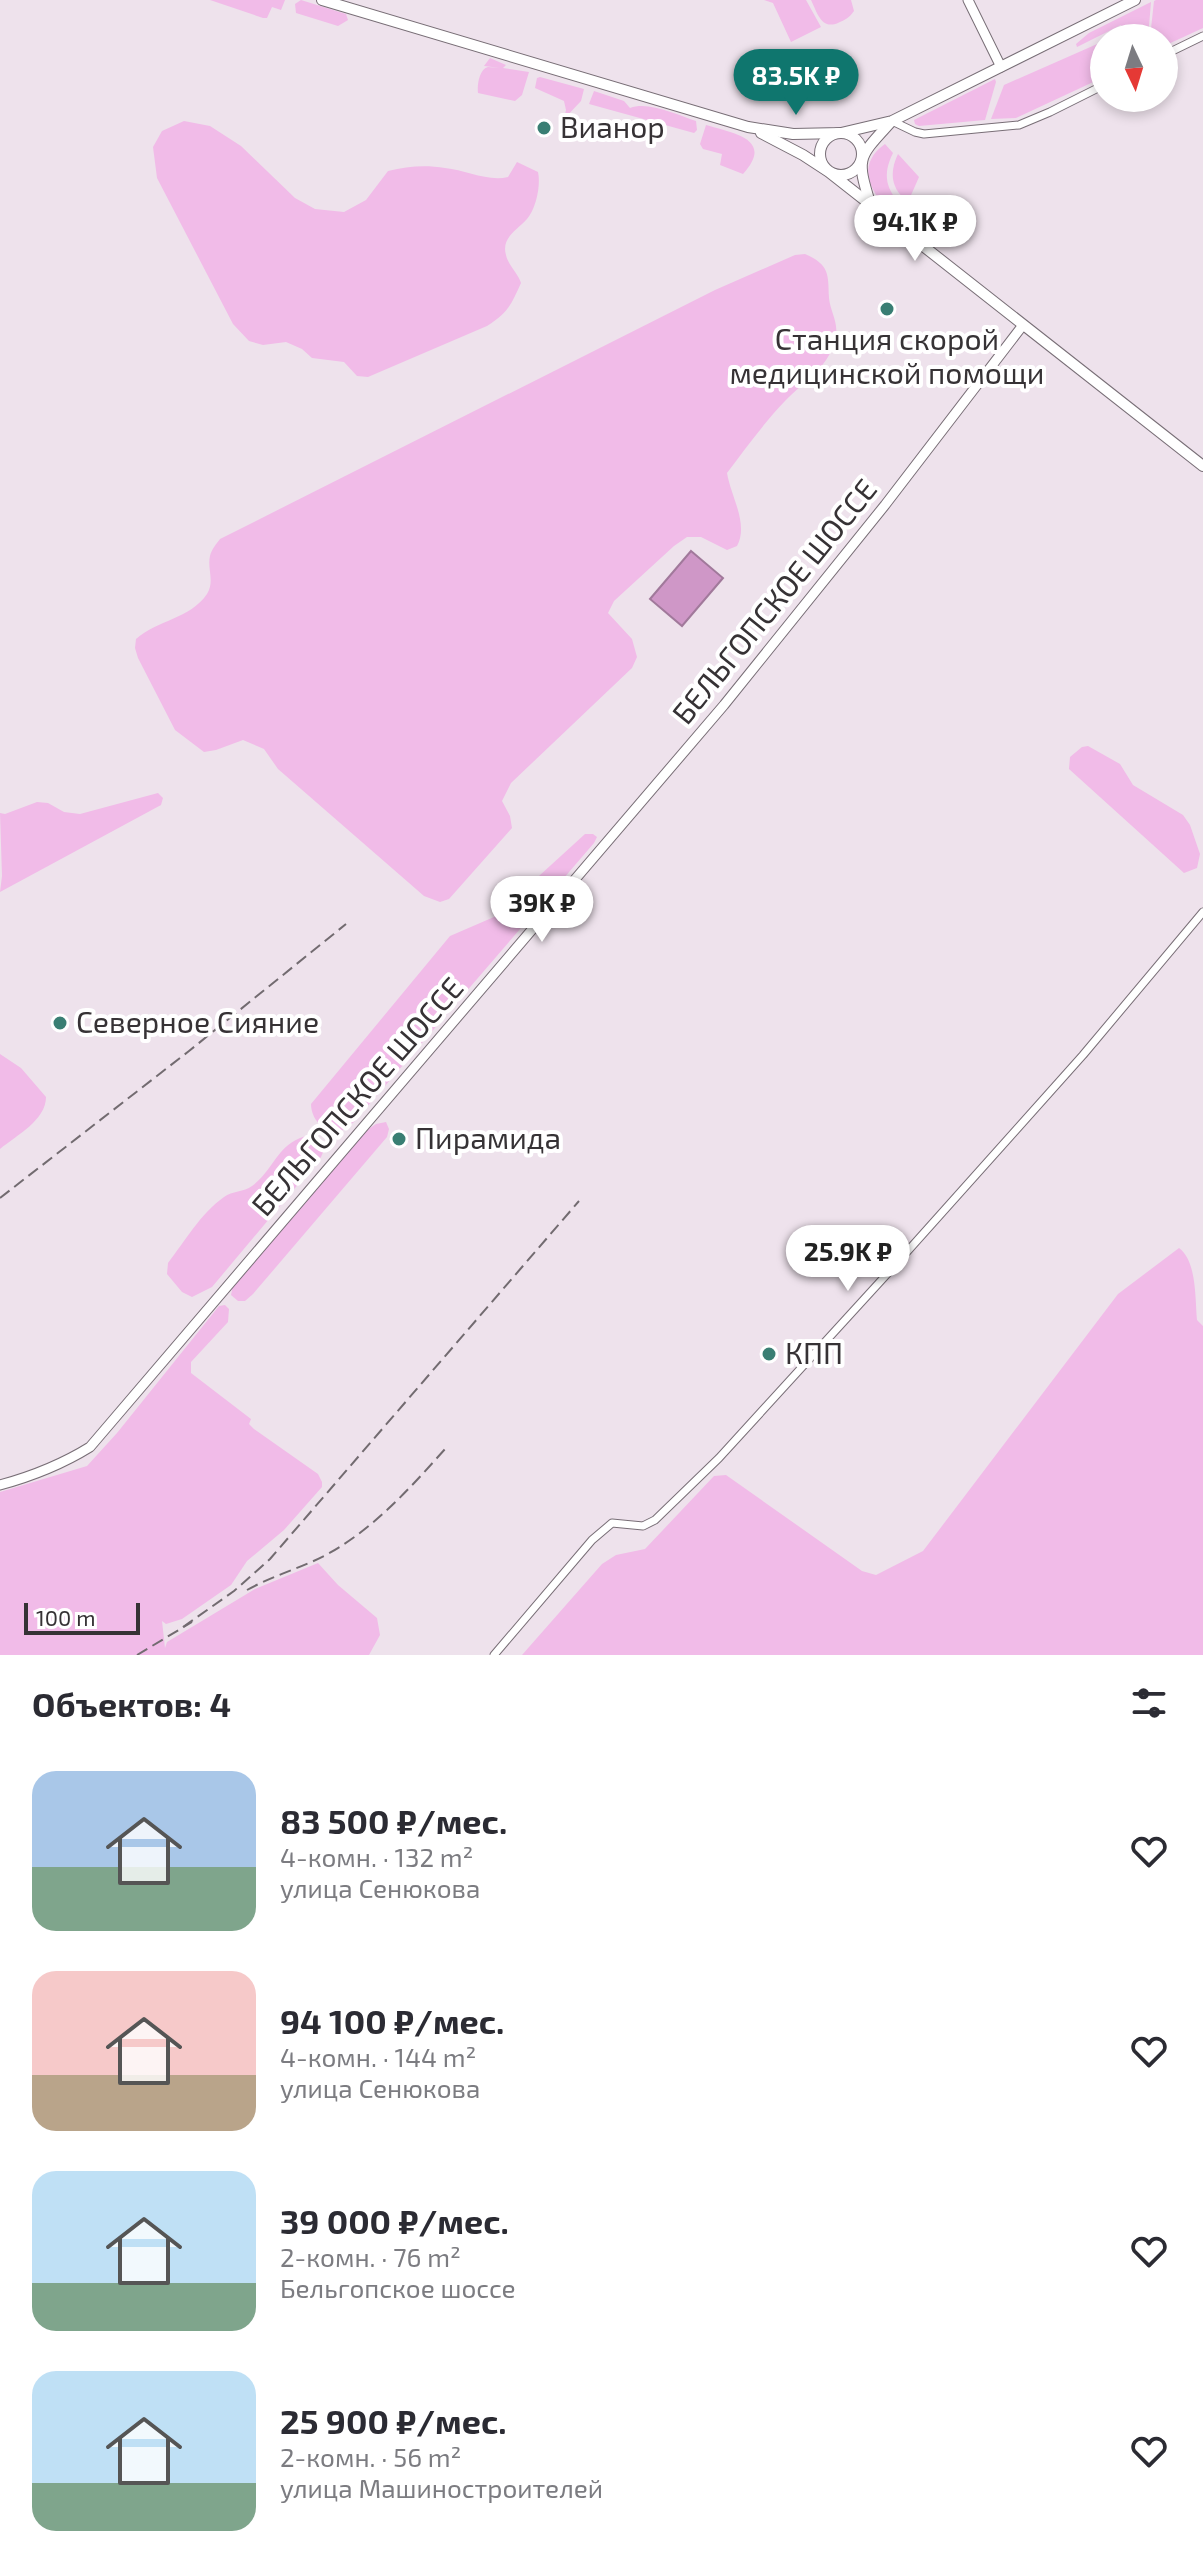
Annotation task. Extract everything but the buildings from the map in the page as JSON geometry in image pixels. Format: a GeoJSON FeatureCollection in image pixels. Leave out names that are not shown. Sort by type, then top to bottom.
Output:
{"type":"FeatureCollection","features":[{"type":"Feature","properties":{"kind":"main road"},"geometry":{"type":"LineString","coordinates":[[322,0],[356,5],[748,127],[793,134],[841,133],[859,143],[861,174],[871,204]]}},
{"type":"Feature","properties":{"kind":"main road"},"geometry":{"type":"LineString","coordinates":[[892,121],[849,174],[829,172],[821,162],[820,148],[828,137],[892,121],[1135,0]]}},
{"type":"Feature","properties":{"kind":"main road"},"geometry":{"type":"LineString","coordinates":[[748,127],[829,172],[1203,466]]}},
{"type":"Feature","properties":{"kind":"street"},"geometry":{"type":"LineString","coordinates":[[968,0],[1001,67]]}},
{"type":"Feature","properties":{"kind":"street"},"geometry":{"type":"LineString","coordinates":[[1178,48],[1203,36]]}},
{"type":"Feature","properties":{"kind":"street"},"geometry":{"type":"LineString","coordinates":[[892,121],[924,134],[1019,125],[1090,92]]}},
{"type":"Feature","properties":{"kind":"street","name":"БЕЛЬГОПСКОЕ ШОССЕ"},"geometry":{"type":"LineString","coordinates":[[0,1485],[39,1474],[90,1447],[724,705],[894,494],[1023,325]]}},
{"type":"Feature","properties":{"kind":"street"},"geometry":{"type":"LineString","coordinates":[[494,1655],[592,1540],[612,1523],[643,1526],[655,1520],[719,1458],[1052,1090],[1203,912]]}},
{"type":"Feature","properties":{"kind":"shaded area"},"geometry":{"type":"Polygon","coordinates":[[[210,0],[285,0],[281,10],[272,7],[267,18],[263,18],[210,0]]]}},
{"type":"Feature","properties":{"kind":"shaded area"},"geometry":{"type":"Polygon","coordinates":[[[301,0],[346,14],[348,20],[338,26],[296,13],[295,4],[301,0]]]}},
{"type":"Feature","properties":{"kind":"shaded area"},"geometry":{"type":"Polygon","coordinates":[[[764,0],[806,0],[821,27],[791,42],[773,3],[764,0]]]}},
{"type":"Feature","properties":{"kind":"shaded area"},"geometry":{"type":"Polygon","coordinates":[[[811,0],[851,0],[854,11],[841,22],[827,24],[820,19],[811,0]]]}},
{"type":"Feature","properties":{"kind":"shaded area"},"geometry":{"type":"Polygon","coordinates":[[[1203,0],[1203,28],[1178,40],[1178,24],[1152,24],[1154,1],[1203,0]]]}},
{"type":"Feature","properties":{"kind":"shaded area"},"geometry":{"type":"Polygon","coordinates":[[[1151,2],[1149,24],[1107,24],[1151,2]]]}},
{"type":"Feature","properties":{"kind":"shaded area"},"geometry":{"type":"Polygon","coordinates":[[[1089,33],[1090,40],[1077,47],[1076,44],[1089,33]]]}},
{"type":"Feature","properties":{"kind":"shaded area"},"geometry":{"type":"Polygon","coordinates":[[[1090,47],[1090,84],[1016,118],[991,119],[1004,85],[1090,47]]]}},
{"type":"Feature","properties":{"kind":"shaded area"},"geometry":{"type":"Polygon","coordinates":[[[490,58],[506,65],[503,68],[529,72],[522,95],[515,101],[478,93],[482,71],[488,67],[500,68],[484,66],[490,58]]]}},
{"type":"Feature","properties":{"kind":"shaded area"},"geometry":{"type":"Polygon","coordinates":[[[540,77],[584,89],[581,101],[564,119],[564,101],[535,88],[540,77]]]}},
{"type":"Feature","properties":{"kind":"shaded area"},"geometry":{"type":"Polygon","coordinates":[[[995,79],[985,120],[915,124],[914,120],[995,79]]]}},
{"type":"Feature","properties":{"kind":"shaded area"},"geometry":{"type":"Polygon","coordinates":[[[594,91],[624,101],[630,108],[654,107],[696,121],[697,130],[694,133],[589,104],[594,91]]]}},
{"type":"Feature","properties":{"kind":"shaded area"},"geometry":{"type":"Polygon","coordinates":[[[184,121],[210,126],[241,146],[295,198],[315,209],[344,212],[366,200],[388,171],[403,168],[438,167],[500,178],[508,177],[517,162],[538,172],[538,190],[533,209],[506,244],[507,259],[521,283],[511,303],[500,317],[487,326],[368,377],[357,376],[344,362],[312,358],[302,349],[286,342],[263,345],[249,341],[233,324],[157,178],[153,147],[162,131],[184,121]]]}},
{"type":"Feature","properties":{"kind":"shaded area"},"geometry":{"type":"Polygon","coordinates":[[[706,125],[738,135],[752,145],[755,153],[743,174],[720,165],[722,154],[703,149],[700,144],[706,125]]]}},
{"type":"Feature","properties":{"kind":"shaded area"},"geometry":{"type":"Polygon","coordinates":[[[885,144],[893,153],[887,175],[889,188],[903,207],[894,216],[873,190],[868,171],[875,153],[885,144]]]}},
{"type":"Feature","properties":{"kind":"shaded area"},"geometry":{"type":"Polygon","coordinates":[[[898,154],[919,177],[908,202],[898,192],[893,180],[898,154]]]}},
{"type":"Feature","properties":{"kind":"shaded area"},"geometry":{"type":"Polygon","coordinates":[[[805,254],[819,262],[826,271],[836,334],[823,364],[777,409],[727,473],[740,520],[737,546],[727,550],[701,537],[687,537],[614,601],[608,613],[632,639],[637,657],[632,668],[511,783],[502,801],[512,828],[449,899],[440,902],[424,896],[278,769],[264,749],[243,740],[204,752],[175,730],[138,658],[136,639],[192,609],[207,594],[210,556],[220,539],[715,290],[795,255],[805,254]]]}},
{"type":"Feature","properties":{"kind":"shaded area"},"geometry":{"type":"Polygon","coordinates":[[[691,551],[723,578],[682,626],[650,599],[691,551]]]}},
{"type":"Feature","properties":{"kind":"shaded area"},"geometry":{"type":"Polygon","coordinates":[[[1088,746],[1120,764],[1133,785],[1183,815],[1190,825],[1200,854],[1197,868],[1184,873],[1069,769],[1070,757],[1088,746]]]}},
{"type":"Feature","properties":{"kind":"shaded area"},"geometry":{"type":"Polygon","coordinates":[[[158,793],[163,798],[161,805],[0,892],[0,813],[37,802],[80,814],[158,793]]]}},
{"type":"Feature","properties":{"kind":"shaded area"},"geometry":{"type":"Polygon","coordinates":[[[585,834],[597,837],[594,843],[354,1122],[337,1131],[325,1129],[314,1116],[311,1104],[450,936],[494,917],[585,834]]]}},
{"type":"Feature","properties":{"kind":"shaded area"},"geometry":{"type":"Polygon","coordinates":[[[0,1054],[21,1068],[46,1097],[36,1120],[0,1149],[0,1054]]]}},
{"type":"Feature","properties":{"kind":"shaded area"},"geometry":{"type":"Polygon","coordinates":[[[386,1122],[389,1129],[387,1137],[253,1294],[245,1301],[238,1301],[231,1295],[233,1285],[367,1130],[386,1122]]]}},
{"type":"Feature","properties":{"kind":"shaded area"},"geometry":{"type":"Polygon","coordinates":[[[311,1135],[321,1142],[324,1150],[321,1157],[212,1287],[192,1297],[182,1292],[167,1274],[168,1263],[201,1219],[224,1197],[252,1186],[291,1143],[311,1135]]]}},
{"type":"Feature","properties":{"kind":"shaded area"},"geometry":{"type":"Polygon","coordinates":[[[1179,1248],[1192,1271],[1197,1320],[1203,1326],[1203,1655],[522,1655],[602,1564],[616,1555],[645,1549],[714,1476],[726,1475],[862,1571],[876,1575],[923,1551],[1118,1294],[1179,1248]]]}},
{"type":"Feature","properties":{"kind":"shaded area"},"geometry":{"type":"Polygon","coordinates":[[[225,1305],[229,1309],[228,1322],[191,1362],[191,1373],[251,1419],[249,1424],[254,1429],[318,1474],[322,1487],[284,1530],[247,1561],[231,1585],[182,1619],[166,1624],[162,1621],[165,1648],[167,1642],[255,1589],[318,1563],[338,1585],[377,1618],[380,1635],[369,1655],[0,1655],[0,1492],[87,1466],[219,1306],[225,1305]]]}},
{"type":"Feature","properties":{"kind":"railway"},"geometry":{"type":"LineString","coordinates":[[0,1198],[346,924]]}},
{"type":"Feature","properties":{"kind":"railway"},"geometry":{"type":"LineString","coordinates":[[183,1627],[234,1591],[270,1559],[579,1201]]}},
{"type":"Feature","properties":{"kind":"railway"},"geometry":{"type":"LineString","coordinates":[[247,1590],[326,1555],[360,1533],[405,1493],[446,1448]]}},
{"type":"Feature","properties":{"kind":"railway"},"geometry":{"type":"LineString","coordinates":[[137,1655],[192,1622]]}},
{"type":"Feature","properties":{"kind":"place","name":"Вианор"},"geometry":{"type":"Point","coordinates":[544,128]}},
{"type":"Feature","properties":{"kind":"place","name":"Станция скорой медицинской помощи"},"geometry":{"type":"Point","coordinates":[887,309]}},
{"type":"Feature","properties":{"kind":"place","name":"Северное Сияние"},"geometry":{"type":"Point","coordinates":[60,1023]}},
{"type":"Feature","properties":{"kind":"place","name":"Пирамида"},"geometry":{"type":"Point","coordinates":[399,1139]}},
{"type":"Feature","properties":{"kind":"place","name":"КПП"},"geometry":{"type":"Point","coordinates":[769,1354]}}]}
